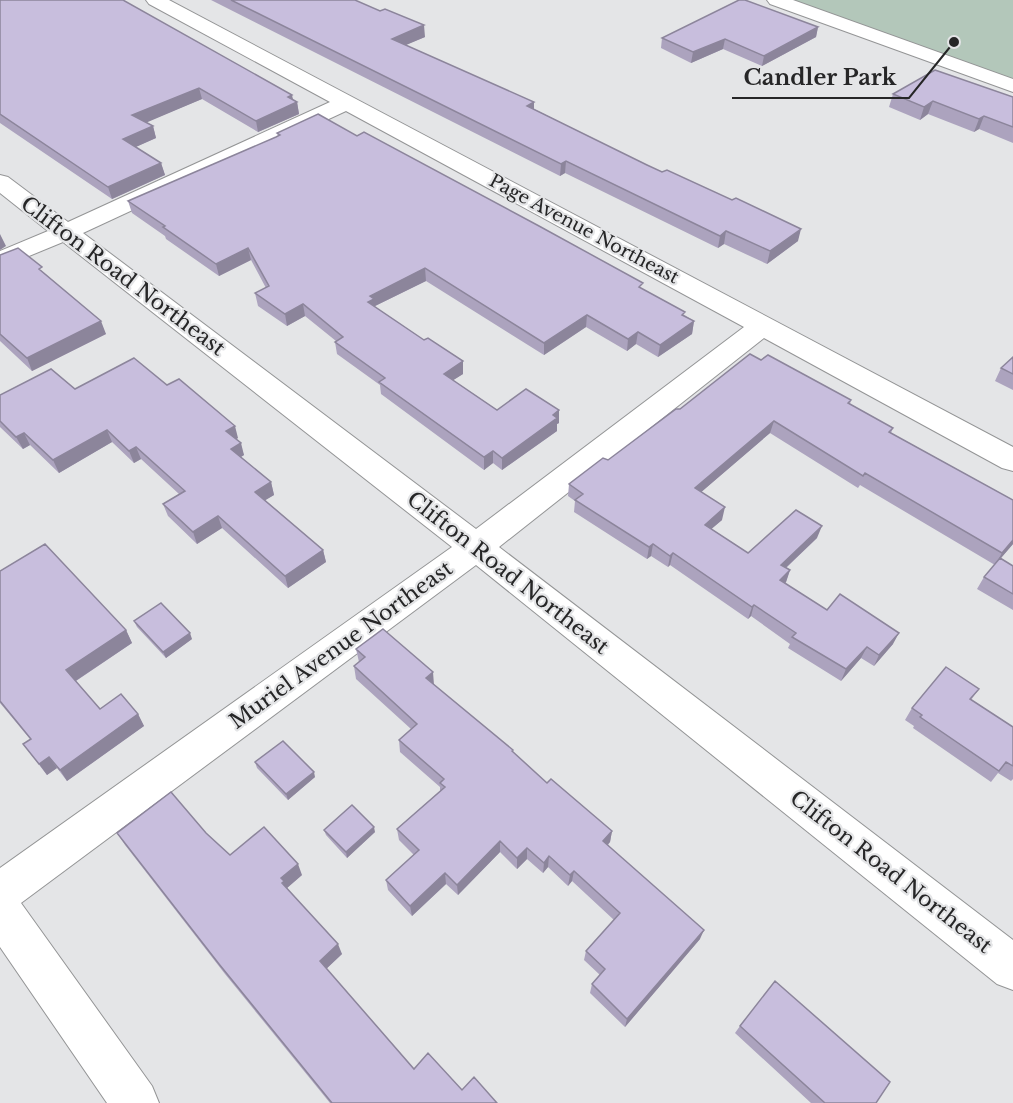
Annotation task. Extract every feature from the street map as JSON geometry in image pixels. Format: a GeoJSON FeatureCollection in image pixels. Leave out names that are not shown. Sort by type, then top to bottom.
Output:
{"type":"FeatureCollection","features":[{"type":"Feature","properties":{"kind":"street","name":"Page Avenue Northeast"},"geometry":{"type":"LineString","coordinates":[[154,0],[1013,460]]}},
{"type":"Feature","properties":{"kind":"street"},"geometry":{"type":"LineString","coordinates":[[776,0],[1013,86]]}},
{"type":"Feature","properties":{"kind":"street"},"geometry":{"type":"LineString","coordinates":[[0,260],[348,102]]}},
{"type":"Feature","properties":{"kind":"street","name":"Clifton Road Northeast"},"geometry":{"type":"LineString","coordinates":[[0,182],[476,547],[1012,966]]}},
{"type":"Feature","properties":{"kind":"street","name":"Muriel Avenue Northeast"},"geometry":{"type":"LineString","coordinates":[[0,893],[476,547],[763,326]]}},
{"type":"Feature","properties":{"kind":"street"},"geometry":{"type":"LineString","coordinates":[[0,910],[135,1103]]}},
{"type":"Feature","properties":{"kind":"green space"},"geometry":{"type":"Polygon","coordinates":[[[779,0],[1013,0],[1013,84],[779,0]]]}},
{"type":"Feature","properties":{"kind":"building"},"geometry":{"type":"Polygon","coordinates":[[[0,0],[123,0],[292,95],[288,97],[297,102],[256,121],[199,88],[132,115],[153,126],[123,139],[161,163],[108,187],[0,114],[0,0]]]}},
{"type":"Feature","properties":{"kind":"building"},"geometry":{"type":"Polygon","coordinates":[[[231,0],[355,0],[380,11],[385,9],[424,25],[392,39],[534,102],[527,106],[662,172],[667,170],[732,200],[736,198],[801,229],[770,251],[726,231],[720,236],[566,161],[561,164],[231,0]]]}},
{"type":"Feature","properties":{"kind":"building"},"geometry":{"type":"Polygon","coordinates":[[[739,0],[745,0],[818,27],[764,56],[725,39],[693,52],[662,38],[739,0]]]}},
{"type":"Feature","properties":{"kind":"building"},"geometry":{"type":"Polygon","coordinates":[[[935,70],[1013,97],[1013,127],[984,116],[979,119],[933,101],[924,107],[893,94],[935,70]]]}},
{"type":"Feature","properties":{"kind":"building"},"geometry":{"type":"Polygon","coordinates":[[[318,114],[357,136],[364,132],[643,283],[639,287],[685,312],[682,315],[694,321],[660,345],[638,332],[628,339],[587,315],[544,343],[425,268],[370,296],[374,299],[368,302],[424,340],[428,338],[463,361],[444,374],[497,410],[526,389],[559,410],[553,415],[557,418],[502,458],[493,451],[484,457],[379,382],[385,378],[335,342],[343,337],[303,304],[285,314],[255,293],[269,286],[248,248],[216,264],[128,201],[276,137],[280,135],[277,133],[318,114]]]}},
{"type":"Feature","properties":{"kind":"building"},"geometry":{"type":"Polygon","coordinates":[[[18,248],[42,267],[39,269],[101,321],[27,358],[0,334],[0,255],[18,248]]]}},
{"type":"Feature","properties":{"kind":"building"},"geometry":{"type":"Polygon","coordinates":[[[750,354],[761,360],[768,355],[851,400],[848,403],[893,428],[889,432],[1013,500],[1013,540],[1002,553],[865,473],[863,476],[774,421],[695,488],[725,507],[705,525],[748,553],[796,510],[822,526],[781,565],[790,570],[780,580],[827,610],[840,594],[899,633],[879,655],[867,647],[846,669],[792,637],[796,633],[754,605],[752,607],[673,553],[670,556],[653,544],[649,547],[575,500],[583,494],[569,484],[603,458],[608,460],[676,409],[680,409],[750,354]]]}},
{"type":"Feature","properties":{"kind":"building"},"geometry":{"type":"Polygon","coordinates":[[[1013,357],[1013,374],[1001,368],[1013,357]]]}},
{"type":"Feature","properties":{"kind":"building"},"geometry":{"type":"Polygon","coordinates":[[[134,358],[167,385],[179,379],[235,426],[226,431],[241,443],[231,449],[271,482],[255,492],[323,550],[285,576],[218,516],[193,532],[163,504],[185,491],[136,447],[129,451],[107,430],[53,460],[24,433],[16,437],[0,421],[0,395],[51,369],[75,389],[134,358]]]}},
{"type":"Feature","properties":{"kind":"building"},"geometry":{"type":"Polygon","coordinates":[[[45,544],[126,630],[66,670],[100,709],[121,694],[138,714],[60,770],[49,757],[39,764],[23,744],[31,739],[0,701],[0,571],[45,544]]]}},
{"type":"Feature","properties":{"kind":"building"},"geometry":{"type":"Polygon","coordinates":[[[1000,558],[1013,566],[1013,594],[984,577],[1000,558]]]}},
{"type":"Feature","properties":{"kind":"building"},"geometry":{"type":"Polygon","coordinates":[[[161,603],[190,633],[163,652],[134,621],[161,603]]]}},
{"type":"Feature","properties":{"kind":"building"},"geometry":{"type":"Polygon","coordinates":[[[383,629],[433,672],[426,678],[513,750],[547,783],[551,779],[612,831],[603,841],[704,930],[627,1019],[592,984],[605,969],[586,951],[620,913],[574,871],[570,875],[549,856],[544,863],[527,848],[517,858],[500,841],[457,885],[445,873],[410,906],[386,880],[419,850],[397,829],[445,787],[440,783],[444,779],[399,740],[417,724],[354,666],[365,657],[356,649],[383,629]]]}},
{"type":"Feature","properties":{"kind":"building"},"geometry":{"type":"Polygon","coordinates":[[[946,667],[979,689],[970,699],[1013,727],[1013,766],[1006,762],[999,771],[920,717],[922,715],[912,708],[946,667]]]}},
{"type":"Feature","properties":{"kind":"building"},"geometry":{"type":"Polygon","coordinates":[[[283,741],[314,772],[286,794],[255,762],[283,741]]]}},
{"type":"Feature","properties":{"kind":"building"},"geometry":{"type":"Polygon","coordinates":[[[171,792],[206,833],[230,855],[264,827],[298,864],[281,878],[284,881],[282,883],[338,944],[320,961],[414,1069],[428,1053],[462,1090],[474,1077],[497,1103],[332,1103],[219,964],[117,833],[171,792]]]}},
{"type":"Feature","properties":{"kind":"building"},"geometry":{"type":"Polygon","coordinates":[[[352,805],[374,827],[346,852],[324,830],[352,805]]]}},
{"type":"Feature","properties":{"kind":"building"},"geometry":{"type":"Polygon","coordinates":[[[775,981],[890,1082],[876,1103],[825,1103],[740,1026],[775,981]]]}},
{"type":"Feature","properties":{"kind":"place","name":"Candler Park"},"geometry":{"type":"Point","coordinates":[954,42]}}]}
